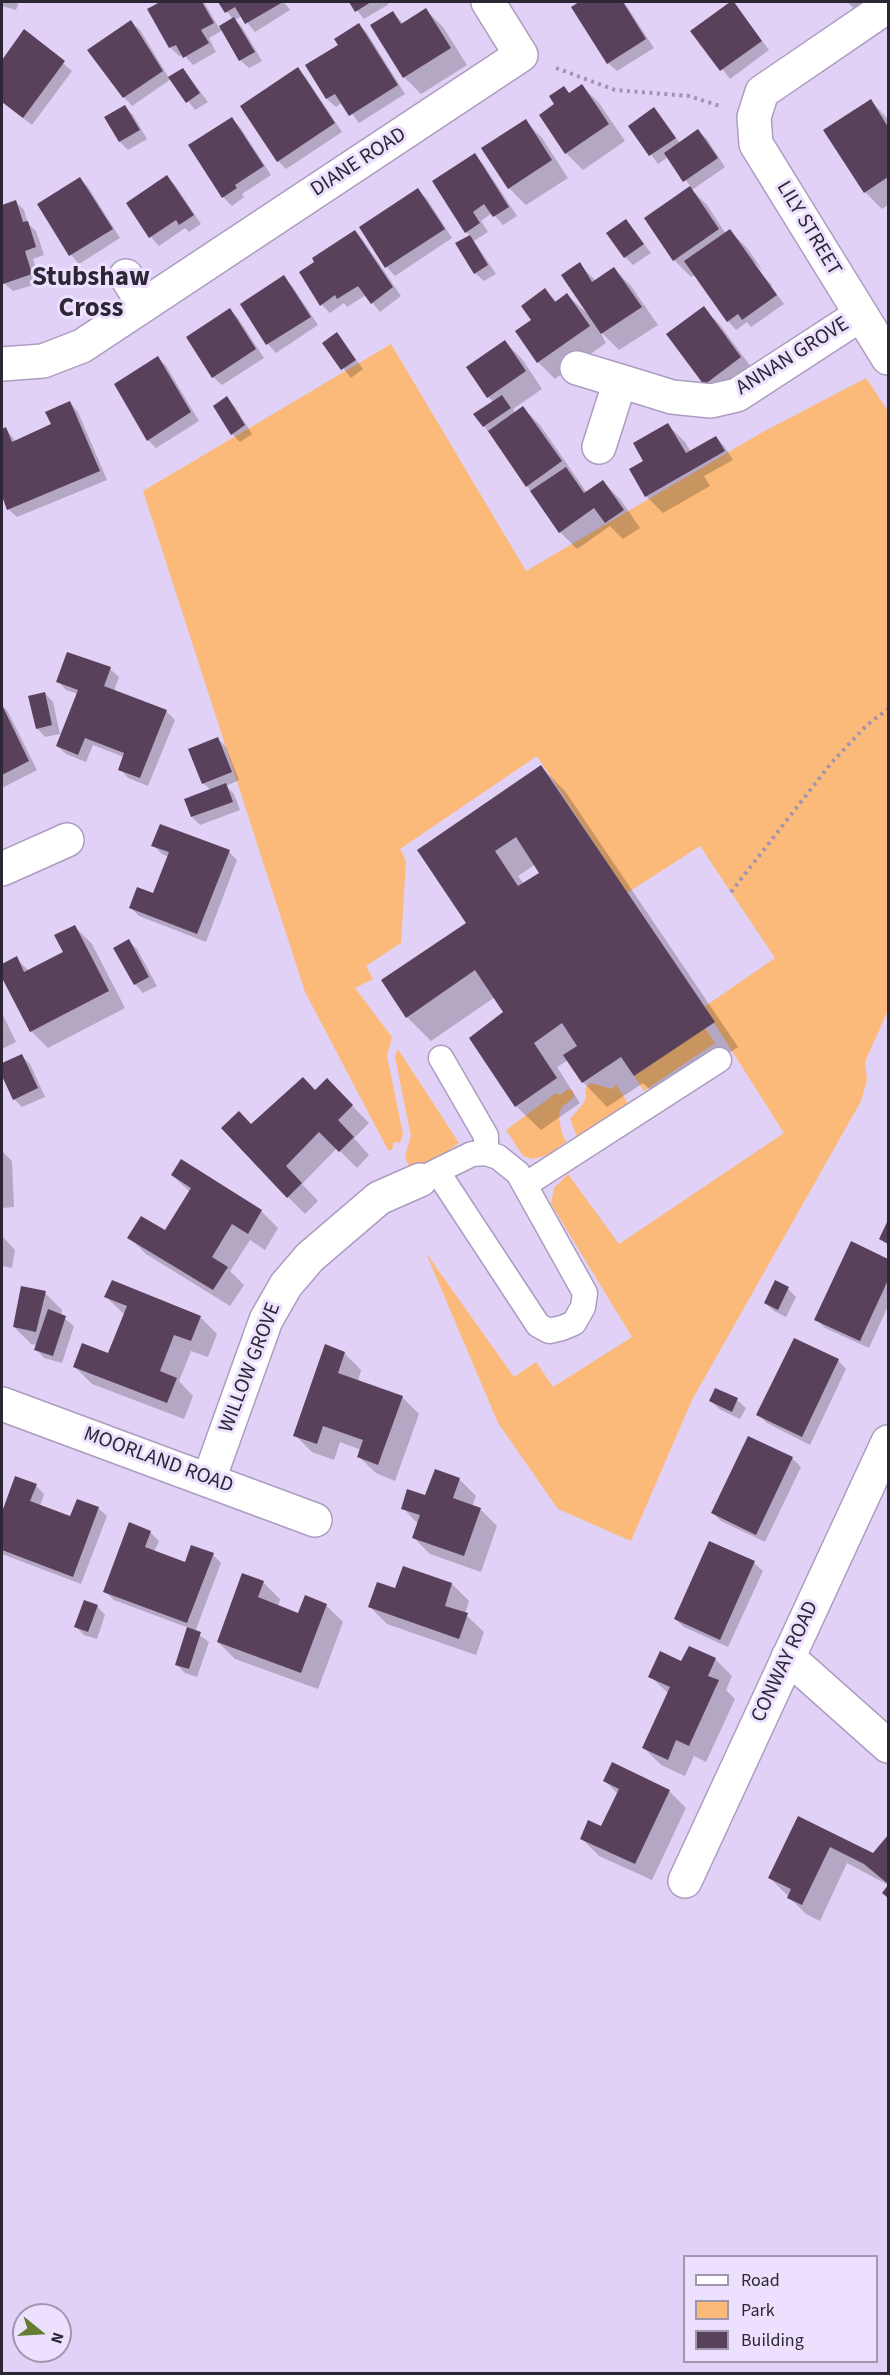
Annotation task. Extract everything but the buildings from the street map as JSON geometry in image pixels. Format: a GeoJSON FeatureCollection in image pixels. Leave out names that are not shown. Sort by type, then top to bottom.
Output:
{"type":"FeatureCollection","features":[{"type":"Feature","properties":{"kind":"street"},"geometry":{"type":"LineString","coordinates":[[488,2],[521,56]]}},
{"type":"Feature","properties":{"kind":"street"},"geometry":{"type":"LineString","coordinates":[[758,104],[888,6]]}},
{"type":"Feature","properties":{"kind":"street","name":"DIANE ROAD"},"geometry":{"type":"LineString","coordinates":[[2,364],[43,361],[82,346],[521,56]]}},
{"type":"Feature","properties":{"kind":"street","name":"LILY STREET"},"geometry":{"type":"LineString","coordinates":[[758,104],[756,144],[888,358]]}},
{"type":"Feature","properties":{"kind":"street"},"geometry":{"type":"LineString","coordinates":[[126,276],[144,305]]}},
{"type":"Feature","properties":{"kind":"street","name":"ANNAN GROVE"},"geometry":{"type":"LineString","coordinates":[[577,368],[672,397],[711,401],[738,394],[860,315]]}},
{"type":"Feature","properties":{"kind":"street"},"geometry":{"type":"LineString","coordinates":[[599,447],[620,381]]}},
{"type":"Feature","properties":{"kind":"street"},"geometry":{"type":"LineString","coordinates":[[2,869],[67,840]]}},
{"type":"Feature","properties":{"kind":"street","name":"WILLOW GROVE"},"geometry":{"type":"LineString","coordinates":[[209,1479],[266,1320],[286,1285],[310,1257],[379,1198],[428,1175]]}},
{"type":"Feature","properties":{"kind":"street","name":"MOORLAND ROAD"},"geometry":{"type":"LineString","coordinates":[[2,1404],[315,1520]]}},
{"type":"Feature","properties":{"kind":"street","name":"CONWAY ROAD"},"geometry":{"type":"LineString","coordinates":[[685,1881],[888,1442]]}},
{"type":"Feature","properties":{"kind":"street"},"geometry":{"type":"LineString","coordinates":[[788,1657],[888,1746]]}},
{"type":"Feature","properties":{"kind":"lane"},"geometry":{"type":"LineString","coordinates":[[441,1058],[486,1136],[486,1153]]}},
{"type":"Feature","properties":{"kind":"lane"},"geometry":{"type":"LineString","coordinates":[[525,1185],[719,1060]]}},
{"type":"Feature","properties":{"kind":"lane"},"geometry":{"type":"LineString","coordinates":[[486,1153],[498,1156],[518,1173],[585,1293],[583,1307],[574,1323],[549,1331],[538,1325],[428,1175],[472,1154],[486,1153]]}},
{"type":"Feature","properties":{"kind":"path"},"geometry":{"type":"LineString","coordinates":[[521,56],[615,90],[758,104]]}},
{"type":"Feature","properties":{"kind":"path"},"geometry":{"type":"LineString","coordinates":[[731,892],[832,762],[867,725],[888,709]]}},
{"type":"Feature","properties":{"kind":"green space"},"geometry":{"type":"Polygon","coordinates":[[[391,344],[526,571],[761,433],[866,378],[888,411],[888,1010],[865,1062],[867,1080],[861,1101],[692,1400],[631,1541],[558,1509],[498,1423],[426,1253],[514,1377],[536,1362],[553,1387],[632,1337],[551,1204],[554,1188],[568,1174],[619,1244],[784,1133],[704,1007],[775,958],[700,846],[627,893],[537,756],[400,849],[406,861],[401,943],[366,966],[373,979],[355,988],[392,1037],[387,1056],[403,1134],[400,1143],[394,1142],[392,1150],[388,1150],[305,992],[143,491],[391,344]]]}},
{"type":"Feature","properties":{"kind":"green space"},"geometry":{"type":"Polygon","coordinates":[[[705,1028],[715,1043],[644,1091],[634,1076],[705,1028]]]}},
{"type":"Feature","properties":{"kind":"green space"},"geometry":{"type":"Polygon","coordinates":[[[398,1049],[459,1143],[425,1167],[409,1167],[405,1156],[411,1136],[395,1057],[398,1049]]]}},
{"type":"Feature","properties":{"kind":"green space"},"geometry":{"type":"Polygon","coordinates":[[[591,1083],[612,1089],[616,1084],[628,1103],[577,1137],[570,1119],[583,1104],[586,1097],[585,1088],[591,1083]]]}},
{"type":"Feature","properties":{"kind":"green space"},"geometry":{"type":"Polygon","coordinates":[[[568,1089],[573,1091],[574,1097],[561,1108],[559,1116],[566,1142],[547,1155],[533,1159],[523,1156],[506,1130],[556,1093],[560,1095],[568,1089]]]}},
{"type":"Feature","properties":{"kind":"district","name":"Stubshaw Cross"},"geometry":{"type":"Point","coordinates":[91,294]}}]}
